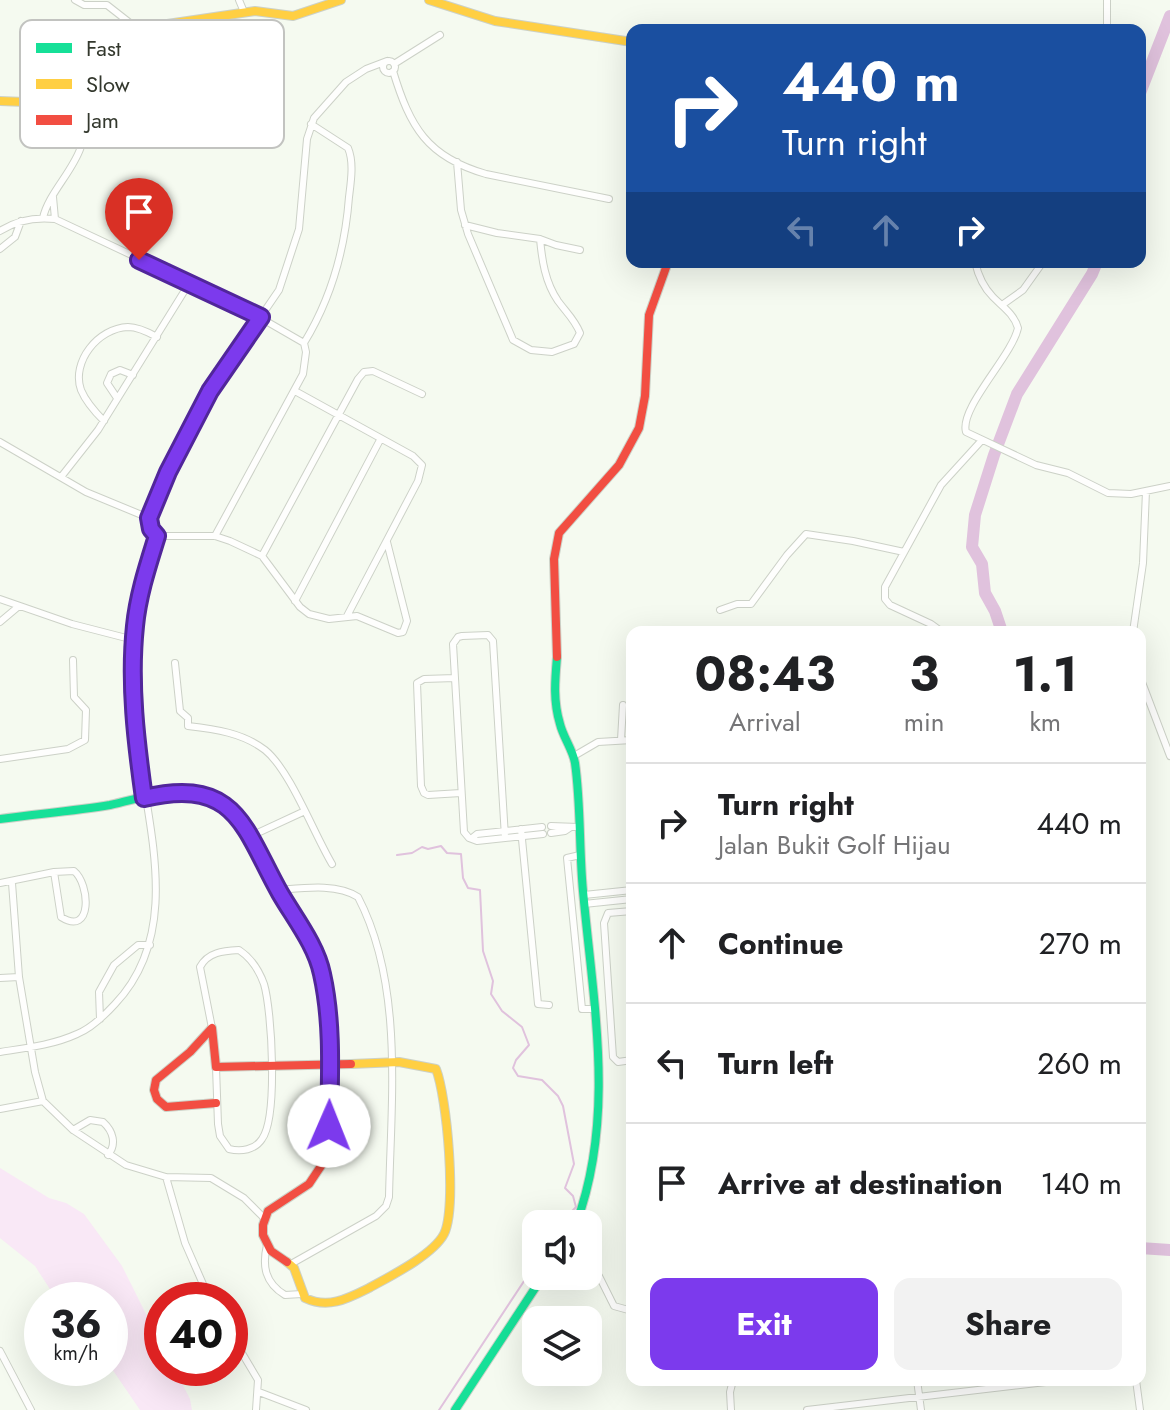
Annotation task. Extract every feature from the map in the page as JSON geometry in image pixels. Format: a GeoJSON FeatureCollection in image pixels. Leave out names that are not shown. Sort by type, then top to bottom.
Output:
{"type":"FeatureCollection","features":[{"type":"Feature","properties":{"kind":"main road"},"geometry":{"type":"LineString","coordinates":[[197,20],[244,12],[293,16],[341,0]]}},
{"type":"Feature","properties":{"kind":"main road"},"geometry":{"type":"LineString","coordinates":[[429,0],[495,21],[626,41]]}},
{"type":"Feature","properties":{"kind":"main road"},"geometry":{"type":"LineString","coordinates":[[0,101],[20,102]]}},
{"type":"Feature","properties":{"kind":"main road"},"geometry":{"type":"LineString","coordinates":[[582,1210],[588,1194],[599,1095],[595,1009],[580,855],[574,827],[574,756],[560,726],[554,697],[558,639],[554,559],[556,544],[565,524],[634,442],[645,395],[649,316],[666,268]]}},
{"type":"Feature","properties":{"kind":"main road"},"geometry":{"type":"LineString","coordinates":[[0,819],[186,792],[233,810],[251,836],[315,952],[322,971],[327,1008],[330,1065],[327,1157],[309,1184],[268,1211],[264,1218],[263,1235],[267,1245],[277,1257],[291,1264],[302,1294],[318,1304],[344,1299],[421,1257],[438,1242],[445,1232],[448,1210],[446,1113],[440,1073],[430,1066],[390,1062],[330,1065],[216,1067],[212,1028]]}},
{"type":"Feature","properties":{"kind":"main road"},"geometry":{"type":"LineString","coordinates":[[212,1028],[190,1052],[156,1080],[154,1090],[157,1099],[166,1107],[216,1103]]}},
{"type":"Feature","properties":{"kind":"main road"},"geometry":{"type":"LineString","coordinates":[[455,1410],[534,1290]]}},
{"type":"Feature","properties":{"kind":"street"},"geometry":{"type":"LineString","coordinates":[[75,0],[84,5],[107,5],[126,20]]}},
{"type":"Feature","properties":{"kind":"street"},"geometry":{"type":"LineString","coordinates":[[239,0],[244,12]]}},
{"type":"Feature","properties":{"kind":"street"},"geometry":{"type":"LineString","coordinates":[[1107,0],[1107,24]]}},
{"type":"Feature","properties":{"kind":"street"},"geometry":{"type":"LineString","coordinates":[[387,542],[401,592],[406,627],[398,633],[370,620],[347,616],[320,618],[309,614],[295,601],[262,556],[215,536],[157,536],[151,529],[149,518],[168,472],[205,400],[279,290],[294,248],[303,202],[307,139],[311,124],[346,82],[373,65],[391,65],[440,35]]}},
{"type":"Feature","properties":{"kind":"street"},"geometry":{"type":"LineString","coordinates":[[391,65],[405,108],[417,130],[434,150],[486,174],[609,199]]}},
{"type":"Feature","properties":{"kind":"street"},"geometry":{"type":"LineString","coordinates":[[215,536],[295,391],[305,368],[304,343],[326,301],[342,258],[350,188],[348,148],[311,124]]}},
{"type":"Feature","properties":{"kind":"street"},"geometry":{"type":"LineString","coordinates":[[43,218],[45,207],[79,148]]}},
{"type":"Feature","properties":{"kind":"street"},"geometry":{"type":"LineString","coordinates":[[457,162],[465,225],[513,340],[531,350],[552,352],[574,344],[580,333],[553,292],[545,271],[540,239]]}},
{"type":"Feature","properties":{"kind":"street"},"geometry":{"type":"LineString","coordinates":[[53,197],[55,219]]}},
{"type":"Feature","properties":{"kind":"street"},"geometry":{"type":"LineString","coordinates":[[0,231],[21,221],[55,219],[261,317],[304,343]]}},
{"type":"Feature","properties":{"kind":"street"},"geometry":{"type":"LineString","coordinates":[[0,249],[15,237],[21,221]]}},
{"type":"Feature","properties":{"kind":"street"},"geometry":{"type":"LineString","coordinates":[[465,225],[580,250]]}},
{"type":"Feature","properties":{"kind":"street"},"geometry":{"type":"LineString","coordinates":[[977,268],[981,281],[1017,323],[1017,333],[982,389],[964,426],[971,436],[1036,465],[1068,473],[1108,493],[1121,495],[1170,486]]}},
{"type":"Feature","properties":{"kind":"street"},"geometry":{"type":"LineString","coordinates":[[1002,305],[1023,290],[1039,268]]}},
{"type":"Feature","properties":{"kind":"street"},"geometry":{"type":"LineString","coordinates":[[61,477],[104,421],[190,282]]}},
{"type":"Feature","properties":{"kind":"street"},"geometry":{"type":"LineString","coordinates":[[104,421],[81,390],[81,369],[88,350],[95,342],[120,328],[140,329],[157,337]]}},
{"type":"Feature","properties":{"kind":"street"},"geometry":{"type":"LineString","coordinates":[[117,398],[107,383],[111,374],[120,370],[133,375]]}},
{"type":"Feature","properties":{"kind":"street"},"geometry":{"type":"LineString","coordinates":[[262,556],[349,391],[364,372],[373,371],[422,394]]}},
{"type":"Feature","properties":{"kind":"street"},"geometry":{"type":"LineString","coordinates":[[295,391],[413,456],[422,465],[418,481],[347,616]]}},
{"type":"Feature","properties":{"kind":"street"},"geometry":{"type":"LineString","coordinates":[[295,601],[380,440]]}},
{"type":"Feature","properties":{"kind":"street"},"geometry":{"type":"LineString","coordinates":[[934,626],[895,609],[885,599],[888,579],[941,485],[982,440]]}},
{"type":"Feature","properties":{"kind":"street"},"geometry":{"type":"LineString","coordinates":[[0,442],[86,492],[149,518]]}},
{"type":"Feature","properties":{"kind":"street"},"geometry":{"type":"LineString","coordinates":[[1134,626],[1143,563],[1146,491]]}},
{"type":"Feature","properties":{"kind":"street"},"geometry":{"type":"LineString","coordinates":[[720,610],[754,601],[806,534],[904,552]]}},
{"type":"Feature","properties":{"kind":"street"},"geometry":{"type":"LineString","coordinates":[[0,1052],[69,1038],[100,1019],[128,991],[141,971],[150,945],[157,886],[135,719],[134,640],[146,573],[157,536]]}},
{"type":"Feature","properties":{"kind":"street"},"geometry":{"type":"LineString","coordinates":[[0,599],[72,624],[134,640]]}},
{"type":"Feature","properties":{"kind":"street"},"geometry":{"type":"LineString","coordinates":[[0,622],[19,606]]}},
{"type":"Feature","properties":{"kind":"street"},"geometry":{"type":"LineString","coordinates":[[505,834],[491,637],[479,634],[458,637],[455,640],[455,678],[464,832],[477,841],[505,834],[542,831]]}},
{"type":"Feature","properties":{"kind":"street"},"geometry":{"type":"LineString","coordinates":[[0,759],[68,749],[85,740],[86,710],[74,697],[73,660]]}},
{"type":"Feature","properties":{"kind":"street"},"geometry":{"type":"LineString","coordinates":[[175,663],[180,711],[188,718],[188,726],[222,730],[264,750],[277,763],[332,864]]}},
{"type":"Feature","properties":{"kind":"street"},"geometry":{"type":"LineString","coordinates":[[455,678],[424,679],[417,683],[420,772],[424,793],[461,793]]}},
{"type":"Feature","properties":{"kind":"street"},"geometry":{"type":"LineString","coordinates":[[1146,693],[1170,756]]}},
{"type":"Feature","properties":{"kind":"street"},"geometry":{"type":"LineString","coordinates":[[621,740],[623,705]]}},
{"type":"Feature","properties":{"kind":"street"},"geometry":{"type":"LineString","coordinates":[[574,756],[592,744],[626,740]]}},
{"type":"Feature","properties":{"kind":"street"},"geometry":{"type":"LineString","coordinates":[[251,836],[305,811]]}},
{"type":"Feature","properties":{"kind":"street"},"geometry":{"type":"LineString","coordinates":[[551,830],[565,831],[574,827]]}},
{"type":"Feature","properties":{"kind":"street"},"geometry":{"type":"LineString","coordinates":[[521,833],[538,1004],[549,1005]]}},
{"type":"Feature","properties":{"kind":"street"},"geometry":{"type":"LineString","coordinates":[[580,855],[567,858],[582,1009],[595,1009]]}},
{"type":"Feature","properties":{"kind":"street"},"geometry":{"type":"LineString","coordinates":[[0,883],[54,872],[74,871],[81,879],[86,909],[79,920],[73,922],[61,917],[54,872]]}},
{"type":"Feature","properties":{"kind":"street"},"geometry":{"type":"LineString","coordinates":[[12,883],[19,977],[43,1101],[73,1130],[134,1169],[166,1177],[218,1180],[244,1198],[264,1218]]}},
{"type":"Feature","properties":{"kind":"street"},"geometry":{"type":"LineString","coordinates":[[279,890],[344,890],[358,897],[383,963],[388,993],[389,1197],[386,1206],[376,1216],[291,1264]]}},
{"type":"Feature","properties":{"kind":"street"},"geometry":{"type":"LineString","coordinates":[[584,899],[626,891]]}},
{"type":"Feature","properties":{"kind":"street"},"geometry":{"type":"LineString","coordinates":[[584,899],[626,899]]}},
{"type":"Feature","properties":{"kind":"street"},"geometry":{"type":"LineString","coordinates":[[626,912],[608,913],[604,923],[613,1057],[618,1062],[626,1061]]}},
{"type":"Feature","properties":{"kind":"street"},"geometry":{"type":"LineString","coordinates":[[574,928],[586,926]]}},
{"type":"Feature","properties":{"kind":"street"},"geometry":{"type":"LineString","coordinates":[[575,938],[587,937]]}},
{"type":"Feature","properties":{"kind":"street"},"geometry":{"type":"LineString","coordinates":[[100,1019],[99,992],[114,965],[138,945],[150,945]]}},
{"type":"Feature","properties":{"kind":"street"},"geometry":{"type":"LineString","coordinates":[[212,1028],[200,967],[210,956],[222,951],[239,950],[254,964],[265,987],[271,1065],[265,1135],[258,1144],[247,1150],[237,1151],[225,1144],[220,1136],[216,1067]]}},
{"type":"Feature","properties":{"kind":"street"},"geometry":{"type":"LineString","coordinates":[[0,978],[19,977]]}},
{"type":"Feature","properties":{"kind":"street"},"geometry":{"type":"LineString","coordinates":[[0,1109],[43,1101]]}},
{"type":"Feature","properties":{"kind":"street"},"geometry":{"type":"LineString","coordinates":[[73,1130],[90,1120],[103,1122],[113,1136],[112,1150],[108,1155]]}},
{"type":"Feature","properties":{"kind":"street"},"geometry":{"type":"LineString","coordinates":[[166,1177],[185,1243],[202,1282]]}},
{"type":"Feature","properties":{"kind":"street"},"geometry":{"type":"LineString","coordinates":[[267,1245],[265,1270],[273,1286],[285,1295],[302,1294]]}},
{"type":"Feature","properties":{"kind":"street"},"geometry":{"type":"LineString","coordinates":[[602,1282],[614,1306],[626,1309]]}},
{"type":"Feature","properties":{"kind":"street"},"geometry":{"type":"LineString","coordinates":[[0,1351],[31,1410]]}},
{"type":"Feature","properties":{"kind":"street"},"geometry":{"type":"LineString","coordinates":[[248,1360],[258,1380],[256,1410]]}},
{"type":"Feature","properties":{"kind":"street"},"geometry":{"type":"LineString","coordinates":[[731,1410],[732,1386]]}},
{"type":"Feature","properties":{"kind":"street"},"geometry":{"type":"LineString","coordinates":[[918,1386],[921,1410]]}},
{"type":"Feature","properties":{"kind":"street"},"geometry":{"type":"LineString","coordinates":[[807,1410],[1015,1386]]}},
{"type":"Feature","properties":{"kind":"street"},"geometry":{"type":"LineString","coordinates":[[1137,1386],[1140,1410]]}},
{"type":"Feature","properties":{"kind":"street"},"geometry":{"type":"LineString","coordinates":[[259,1392],[306,1410]]}},
{"type":"Feature","properties":{"kind":"shaded area"},"geometry":{"type":"Polygon","coordinates":[[[0,1168],[49,1198],[66,1203],[84,1214],[122,1266],[144,1310],[144,1386],[183,1386],[192,1410],[140,1410],[124,1386],[128,1386],[128,1282],[45,1282],[35,1266],[0,1238],[0,1168]]]}},
{"type":"Feature","properties":{"kind":"waterway"},"geometry":{"type":"LineString","coordinates":[[1146,78],[1170,16]]}},
{"type":"Feature","properties":{"kind":"waterway"},"geometry":{"type":"LineString","coordinates":[[1000,626],[985,593],[982,564],[972,547],[975,515],[1017,394],[1094,268]]}},
{"type":"Feature","properties":{"kind":"waterway"},"geometry":{"type":"LineString","coordinates":[[397,855],[412,853],[422,847],[441,846],[447,853],[461,854],[463,878],[468,888],[480,890],[483,951],[493,981],[491,994],[502,1011],[522,1027],[529,1045],[513,1068],[518,1076],[542,1080],[563,1106],[574,1164],[565,1188],[573,1196],[576,1207],[573,1210]]}},
{"type":"Feature","properties":{"kind":"waterway"},"geometry":{"type":"LineString","coordinates":[[1146,1248],[1170,1250]]}},
{"type":"Feature","properties":{"kind":"waterway"},"geometry":{"type":"LineString","coordinates":[[439,1410],[522,1284]]}},
{"type":"Feature","properties":{"kind":"traffic: fast"},"geometry":{"type":"LineString","coordinates":[[557,657],[556,707],[561,729],[574,758],[577,779],[598,1059],[595,1142],[580,1210]]}},
{"type":"Feature","properties":{"kind":"traffic: fast"},"geometry":{"type":"LineString","coordinates":[[0,819],[110,805],[165,793],[200,795],[224,805],[243,821],[297,920]]}},
{"type":"Feature","properties":{"kind":"traffic: fast"},"geometry":{"type":"LineString","coordinates":[[455,1410],[534,1290]]}},
{"type":"Feature","properties":{"kind":"traffic: slow"},"geometry":{"type":"LineString","coordinates":[[194,20],[255,11],[293,16],[341,0]]}},
{"type":"Feature","properties":{"kind":"traffic: slow"},"geometry":{"type":"LineString","coordinates":[[429,0],[495,21],[626,41]]}},
{"type":"Feature","properties":{"kind":"traffic: slow"},"geometry":{"type":"LineString","coordinates":[[0,101],[20,102]]}},
{"type":"Feature","properties":{"kind":"traffic: slow"},"geometry":{"type":"LineString","coordinates":[[287,1262],[294,1268],[305,1298],[330,1303],[353,1296],[410,1265],[444,1234],[450,1201],[449,1152],[444,1103],[436,1069],[399,1062],[351,1064]]}},
{"type":"Feature","properties":{"kind":"traffic: jam"},"geometry":{"type":"LineString","coordinates":[[557,657],[554,559],[559,533],[619,465],[639,428],[645,396],[649,315],[666,268]]}},
{"type":"Feature","properties":{"kind":"traffic: jam"},"geometry":{"type":"LineString","coordinates":[[287,1262],[271,1251],[263,1235],[263,1225],[268,1211],[309,1184],[327,1157],[330,1065],[322,971],[297,920]]}},
{"type":"Feature","properties":{"kind":"traffic: jam"},"geometry":{"type":"LineString","coordinates":[[216,1103],[166,1107],[157,1099],[154,1090],[156,1080],[190,1052],[212,1028],[216,1067],[351,1064]]}},
{"type":"Feature","properties":{"kind":"route"},"geometry":{"type":"LineString","coordinates":[[139,260],[261,317],[210,391],[168,472],[149,518],[151,529],[157,536],[135,624],[133,651],[135,719],[144,798],[186,792],[222,804],[243,821],[315,952],[322,971],[329,1034],[329,1126]]}}]}
